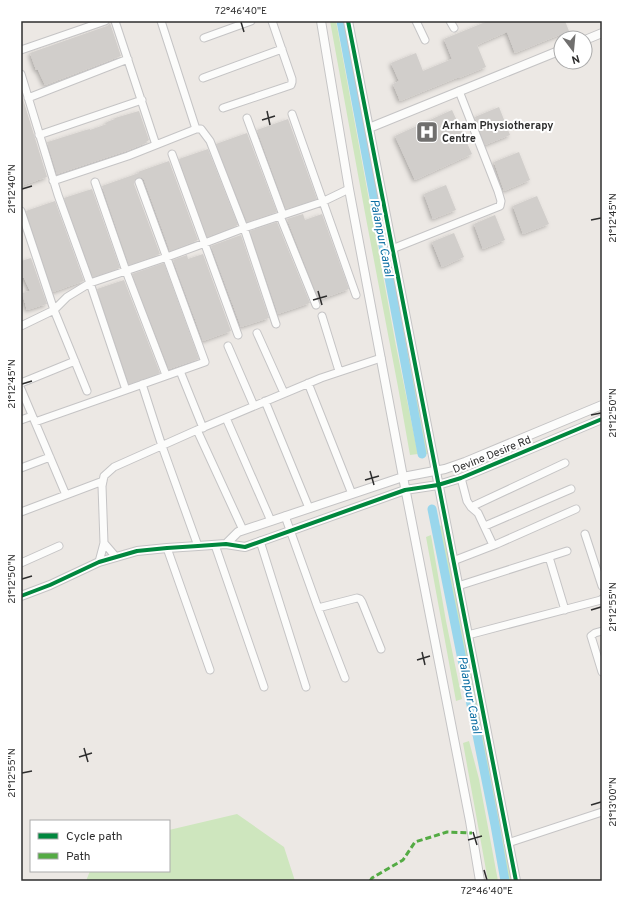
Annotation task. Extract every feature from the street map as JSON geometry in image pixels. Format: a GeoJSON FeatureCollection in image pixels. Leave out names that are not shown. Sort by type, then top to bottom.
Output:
{"type":"FeatureCollection","features":[{"type":"Feature","properties":{"kind":"street"},"geometry":{"type":"LineString","coordinates":[[21,50],[104,21]]}},
{"type":"Feature","properties":{"kind":"street"},"geometry":{"type":"LineString","coordinates":[[115,21],[156,145]]}},
{"type":"Feature","properties":{"kind":"street"},"geometry":{"type":"LineString","coordinates":[[161,21],[196,129]]}},
{"type":"Feature","properties":{"kind":"street"},"geometry":{"type":"LineString","coordinates":[[204,38],[251,21]]}},
{"type":"Feature","properties":{"kind":"street"},"geometry":{"type":"LineString","coordinates":[[223,108],[291,84],[292,79],[272,21]]}},
{"type":"Feature","properties":{"kind":"street"},"geometry":{"type":"LineString","coordinates":[[321,21],[349,189],[405,490],[470,821],[480,881]]}},
{"type":"Feature","properties":{"kind":"street"},"geometry":{"type":"LineString","coordinates":[[348,21],[516,881]]}},
{"type":"Feature","properties":{"kind":"street"},"geometry":{"type":"LineString","coordinates":[[416,21],[425,40]]}},
{"type":"Feature","properties":{"kind":"street"},"geometry":{"type":"LineString","coordinates":[[203,78],[282,49]]}},
{"type":"Feature","properties":{"kind":"street"},"geometry":{"type":"LineString","coordinates":[[369,128],[553,53]]}},
{"type":"Feature","properties":{"kind":"street"},"geometry":{"type":"LineString","coordinates":[[28,98],[128,59]]}},
{"type":"Feature","properties":{"kind":"street"},"geometry":{"type":"LineString","coordinates":[[21,74],[53,181],[90,283],[126,390]]}},
{"type":"Feature","properties":{"kind":"street"},"geometry":{"type":"LineString","coordinates":[[392,249],[500,206],[501,201],[498,191],[459,91]]}},
{"type":"Feature","properties":{"kind":"street"},"geometry":{"type":"LineString","coordinates":[[39,135],[142,100]]}},
{"type":"Feature","properties":{"kind":"street"},"geometry":{"type":"LineString","coordinates":[[292,114],[356,295]]}},
{"type":"Feature","properties":{"kind":"street"},"geometry":{"type":"LineString","coordinates":[[247,118],[316,305]]}},
{"type":"Feature","properties":{"kind":"street"},"geometry":{"type":"LineString","coordinates":[[53,181],[156,145],[196,129],[201,129],[210,141],[244,228],[276,324]]}},
{"type":"Feature","properties":{"kind":"street"},"geometry":{"type":"LineString","coordinates":[[172,154],[238,335]]}},
{"type":"Feature","properties":{"kind":"street"},"geometry":{"type":"LineString","coordinates":[[95,182],[126,272],[166,376]]}},
{"type":"Feature","properties":{"kind":"street"},"geometry":{"type":"LineString","coordinates":[[21,420],[34,419],[126,390],[205,362],[139,182]]}},
{"type":"Feature","properties":{"kind":"street"},"geometry":{"type":"LineString","coordinates":[[21,326],[54,310],[66,297],[90,283],[126,272],[244,228],[322,202],[349,189]]}},
{"type":"Feature","properties":{"kind":"street"},"geometry":{"type":"LineString","coordinates":[[21,211],[54,310],[87,391]]}},
{"type":"Feature","properties":{"kind":"street"},"geometry":{"type":"LineString","coordinates":[[322,316],[339,371]]}},
{"type":"Feature","properties":{"kind":"street"},"geometry":{"type":"LineString","coordinates":[[257,333],[284,393]]}},
{"type":"Feature","properties":{"kind":"street"},"geometry":{"type":"LineString","coordinates":[[228,346],[254,406]]}},
{"type":"Feature","properties":{"kind":"street"},"geometry":{"type":"LineString","coordinates":[[99,562],[104,543],[102,486],[104,476],[114,467],[308,383],[339,371],[381,358]]}},
{"type":"Feature","properties":{"kind":"street"},"geometry":{"type":"LineString","coordinates":[[21,383],[75,361]]}},
{"type":"Feature","properties":{"kind":"street"},"geometry":{"type":"LineString","coordinates":[[180,370],[200,429],[243,530]]}},
{"type":"Feature","properties":{"kind":"street"},"geometry":{"type":"LineString","coordinates":[[308,383],[352,494]]}},
{"type":"Feature","properties":{"kind":"street"},"geometry":{"type":"LineString","coordinates":[[142,384],[162,446],[198,546]]}},
{"type":"Feature","properties":{"kind":"street"},"geometry":{"type":"LineString","coordinates":[[21,389],[66,494]]}},
{"type":"Feature","properties":{"kind":"street"},"geometry":{"type":"LineString","coordinates":[[265,401],[309,508]]}},
{"type":"Feature","properties":{"kind":"street","name":"Devine Desire Rd"},"geometry":{"type":"LineString","coordinates":[[226,544],[238,532],[243,530],[403,477],[445,469],[602,405]]}},
{"type":"Feature","properties":{"kind":"street"},"geometry":{"type":"LineString","coordinates":[[226,418],[271,521]]}},
{"type":"Feature","properties":{"kind":"street","name":"Devine Desire Rd"},"geometry":{"type":"LineString","coordinates":[[226,544],[245,546],[405,490],[438,485],[461,478],[602,419]]}},
{"type":"Feature","properties":{"kind":"street"},"geometry":{"type":"LineString","coordinates":[[21,468],[50,457]]}},
{"type":"Feature","properties":{"kind":"street"},"geometry":{"type":"LineString","coordinates":[[471,507],[565,463]]}},
{"type":"Feature","properties":{"kind":"street"},"geometry":{"type":"LineString","coordinates":[[461,478],[467,501],[478,513],[493,545]]}},
{"type":"Feature","properties":{"kind":"street"},"geometry":{"type":"LineString","coordinates":[[21,512],[103,481]]}},
{"type":"Feature","properties":{"kind":"street"},"geometry":{"type":"LineString","coordinates":[[485,526],[571,489]]}},
{"type":"Feature","properties":{"kind":"street"},"geometry":{"type":"LineString","coordinates":[[453,561],[576,509]]}},
{"type":"Feature","properties":{"kind":"street"},"geometry":{"type":"LineString","coordinates":[[284,516],[345,678]]}},
{"type":"Feature","properties":{"kind":"street"},"geometry":{"type":"LineString","coordinates":[[585,534],[602,586]]}},
{"type":"Feature","properties":{"kind":"street"},"geometry":{"type":"LineString","coordinates":[[260,541],[306,687]]}},
{"type":"Feature","properties":{"kind":"street"},"geometry":{"type":"LineString","coordinates":[[104,543],[116,557]]}},
{"type":"Feature","properties":{"kind":"street"},"geometry":{"type":"LineString","coordinates":[[21,596],[50,585],[99,562],[137,551],[226,544]]}},
{"type":"Feature","properties":{"kind":"street"},"geometry":{"type":"LineString","coordinates":[[215,545],[264,687]]}},
{"type":"Feature","properties":{"kind":"street"},"geometry":{"type":"LineString","coordinates":[[21,562],[59,546]]}},
{"type":"Feature","properties":{"kind":"street"},"geometry":{"type":"LineString","coordinates":[[167,548],[210,670]]}},
{"type":"Feature","properties":{"kind":"street"},"geometry":{"type":"LineString","coordinates":[[458,586],[567,551]]}},
{"type":"Feature","properties":{"kind":"street"},"geometry":{"type":"LineString","coordinates":[[549,557],[565,610]]}},
{"type":"Feature","properties":{"kind":"street"},"geometry":{"type":"LineString","coordinates":[[318,608],[357,598],[360,599],[381,649]]}},
{"type":"Feature","properties":{"kind":"street"},"geometry":{"type":"LineString","coordinates":[[468,635],[602,599]]}},
{"type":"Feature","properties":{"kind":"street"},"geometry":{"type":"LineString","coordinates":[[602,631],[591,636],[602,671]]}},
{"type":"Feature","properties":{"kind":"street"},"geometry":{"type":"LineString","coordinates":[[508,843],[602,812]]}},
{"type":"Feature","properties":{"kind":"green space"},"geometry":{"type":"Polygon","coordinates":[[[330,21],[336,21],[396,346],[418,454],[410,455],[330,21]]]}},
{"type":"Feature","properties":{"kind":"green space"},"geometry":{"type":"Polygon","coordinates":[[[367,125],[428,454],[424,454],[413,386],[364,126],[367,125]]]}},
{"type":"Feature","properties":{"kind":"green space"},"geometry":{"type":"Polygon","coordinates":[[[443,525],[482,721],[478,721],[450,584],[439,526],[443,525]]]}},
{"type":"Feature","properties":{"kind":"green space"},"geometry":{"type":"Polygon","coordinates":[[[431,535],[446,621],[462,699],[456,701],[426,537],[431,535]]]}},
{"type":"Feature","properties":{"kind":"green space"},"geometry":{"type":"Polygon","coordinates":[[[485,734],[513,881],[507,881],[480,736],[485,734]]]}},
{"type":"Feature","properties":{"kind":"green space"},"geometry":{"type":"Polygon","coordinates":[[[469,741],[479,779],[498,881],[488,881],[463,743],[469,741]]]}},
{"type":"Feature","properties":{"kind":"green space"},"geometry":{"type":"Polygon","coordinates":[[[237,814],[284,847],[295,881],[86,881],[90,872],[170,872],[170,830],[237,814]]]}},
{"type":"Feature","properties":{"kind":"building"},"geometry":{"type":"Polygon","coordinates":[[[488,21],[565,21],[569,30],[553,30],[553,38],[515,53],[507,32],[477,45],[486,67],[400,101],[393,84],[399,81],[391,63],[416,53],[423,71],[452,59],[444,39],[488,21]]]}},
{"type":"Feature","properties":{"kind":"building"},"geometry":{"type":"Polygon","coordinates":[[[110,23],[121,56],[45,85],[38,70],[36,70],[30,53],[107,26],[110,23]]]}},
{"type":"Feature","properties":{"kind":"building"},"geometry":{"type":"Polygon","coordinates":[[[21,96],[47,177],[21,186],[21,96]]]}},
{"type":"Feature","properties":{"kind":"building"},"geometry":{"type":"Polygon","coordinates":[[[499,107],[510,135],[485,145],[475,117],[499,107]]]}},
{"type":"Feature","properties":{"kind":"building"},"geometry":{"type":"Polygon","coordinates":[[[452,110],[472,154],[415,180],[395,136],[452,110]]]}},
{"type":"Feature","properties":{"kind":"building"},"geometry":{"type":"Polygon","coordinates":[[[139,111],[149,140],[146,143],[57,174],[47,142],[90,130],[107,124],[107,122],[115,118],[139,111]]]}},
{"type":"Feature","properties":{"kind":"building"},"geometry":{"type":"Polygon","coordinates":[[[288,119],[317,199],[286,209],[257,130],[288,119]]]}},
{"type":"Feature","properties":{"kind":"building"},"geometry":{"type":"Polygon","coordinates":[[[247,133],[277,212],[247,222],[216,144],[247,133]]]}},
{"type":"Feature","properties":{"kind":"building"},"geometry":{"type":"Polygon","coordinates":[[[208,149],[238,225],[207,237],[179,159],[208,149]]]}},
{"type":"Feature","properties":{"kind":"building"},"geometry":{"type":"Polygon","coordinates":[[[519,152],[530,180],[504,191],[494,162],[519,152]]]}},
{"type":"Feature","properties":{"kind":"building"},"geometry":{"type":"Polygon","coordinates":[[[169,161],[198,240],[170,251],[144,180],[138,177],[135,179],[134,184],[160,254],[129,265],[102,186],[169,161]]]}},
{"type":"Feature","properties":{"kind":"building"},"geometry":{"type":"Polygon","coordinates":[[[446,185],[456,210],[433,219],[424,194],[446,185]]]}},
{"type":"Feature","properties":{"kind":"building"},"geometry":{"type":"Polygon","coordinates":[[[92,189],[120,268],[93,277],[64,198],[92,189]]]}},
{"type":"Feature","properties":{"kind":"building"},"geometry":{"type":"Polygon","coordinates":[[[537,196],[549,224],[523,234],[513,206],[537,196]]]}},
{"type":"Feature","properties":{"kind":"building"},"geometry":{"type":"Polygon","coordinates":[[[55,201],[84,281],[53,292],[26,211],[55,201]]]}},
{"type":"Feature","properties":{"kind":"building"},"geometry":{"type":"Polygon","coordinates":[[[303,214],[305,220],[322,214],[349,289],[319,300],[287,219],[303,214]]]}},
{"type":"Feature","properties":{"kind":"building"},"geometry":{"type":"Polygon","coordinates":[[[495,215],[505,240],[483,249],[474,224],[495,215]]]}},
{"type":"Feature","properties":{"kind":"building"},"geometry":{"type":"Polygon","coordinates":[[[277,222],[310,303],[278,314],[250,231],[277,222]]]}},
{"type":"Feature","properties":{"kind":"building"},"geometry":{"type":"Polygon","coordinates":[[[454,233],[464,257],[442,267],[432,242],[454,233]]]}},
{"type":"Feature","properties":{"kind":"building"},"geometry":{"type":"Polygon","coordinates":[[[241,235],[269,318],[241,327],[211,246],[241,235]]]}},
{"type":"Feature","properties":{"kind":"building"},"geometry":{"type":"Polygon","coordinates":[[[203,254],[231,331],[203,341],[173,260],[187,255],[188,259],[203,254]]]}},
{"type":"Feature","properties":{"kind":"building"},"geometry":{"type":"Polygon","coordinates":[[[31,258],[47,304],[27,310],[22,293],[30,291],[24,278],[21,278],[21,261],[31,258]]]}},
{"type":"Feature","properties":{"kind":"building"},"geometry":{"type":"Polygon","coordinates":[[[164,263],[199,359],[169,369],[132,274],[164,263]]]}},
{"type":"Feature","properties":{"kind":"building"},"geometry":{"type":"Polygon","coordinates":[[[124,280],[160,373],[129,384],[97,289],[124,280]]]}},
{"type":"Feature","properties":{"kind":"waterway","name":"Palanpur Canal"},"geometry":{"type":"LineString","coordinates":[[341,21],[422,454]]}},
{"type":"Feature","properties":{"kind":"waterway","name":"Palanpur Canal"},"geometry":{"type":"LineString","coordinates":[[432,509],[505,881]]}},
{"type":"Feature","properties":{"kind":"marked path"},"geometry":{"type":"LineString","coordinates":[[370,881],[372,878],[403,860],[415,842],[447,832],[472,833]]}},
{"type":"Feature","properties":{"kind":"cycle path"},"geometry":{"type":"LineString","coordinates":[[348,21],[516,881]]}},
{"type":"Feature","properties":{"kind":"cycle path"},"geometry":{"type":"LineString","coordinates":[[21,596],[50,585],[99,562],[137,551],[226,544],[245,547],[405,490],[438,485],[461,478],[602,419]]}},
{"type":"Feature","properties":{"kind":"place","name":"Arham Physiotherapy Centre"},"geometry":{"type":"Point","coordinates":[427,132]}}]}
